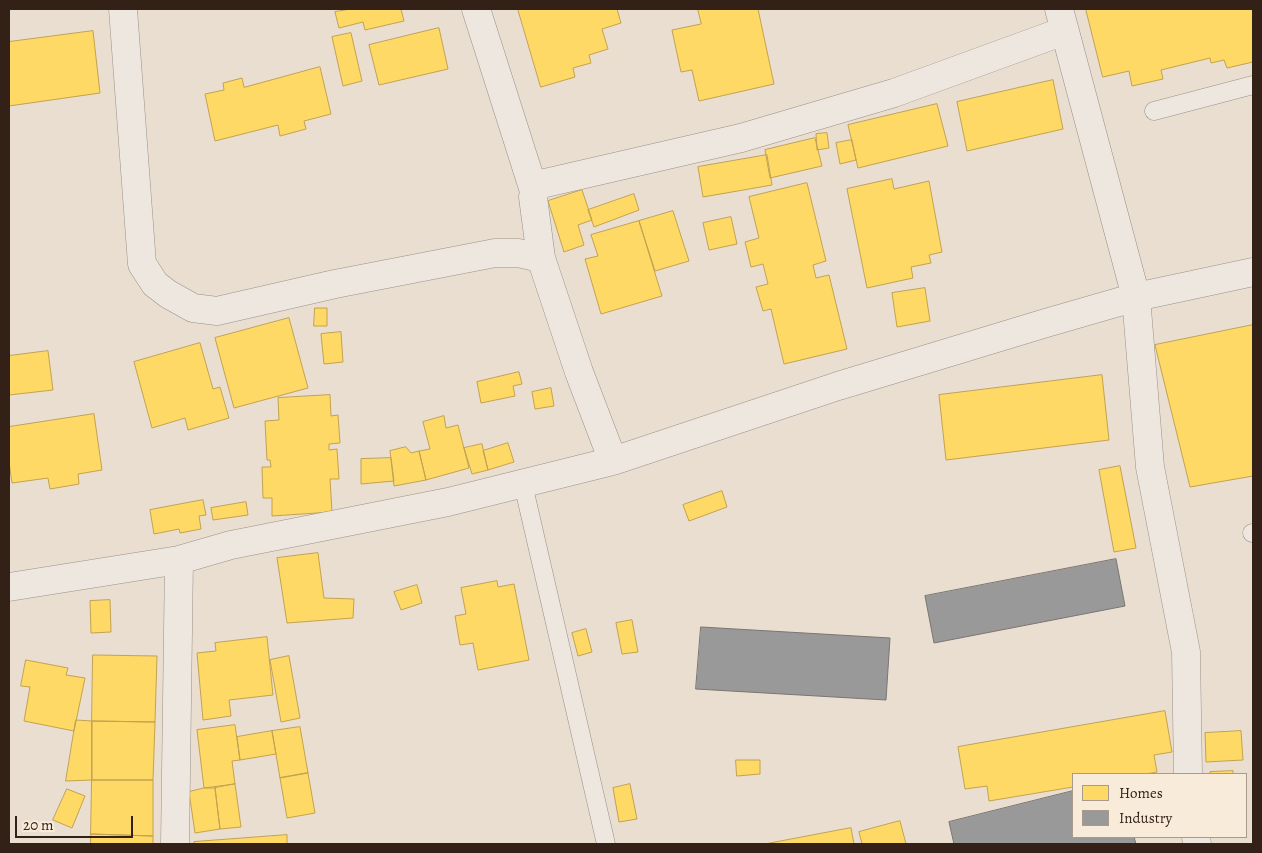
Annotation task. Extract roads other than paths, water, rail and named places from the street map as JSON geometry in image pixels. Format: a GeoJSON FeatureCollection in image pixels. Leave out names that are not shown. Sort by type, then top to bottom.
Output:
{"type":"FeatureCollection","features":[{"type":"Feature","properties":{"kind":"street"},"geometry":{"type":"LineString","coordinates":[[123,9],[142,264],[155,284],[168,294],[193,308],[217,312],[335,284],[496,253],[518,253],[542,258]]}},
{"type":"Feature","properties":{"kind":"street"},"geometry":{"type":"LineString","coordinates":[[476,9],[534,191],[533,198],[542,258],[579,372],[613,461]]}},
{"type":"Feature","properties":{"kind":"street"},"geometry":{"type":"LineString","coordinates":[[534,191],[541,184],[741,138],[877,98],[1061,20],[1136,297],[1150,467],[1186,652],[1188,773]]}},
{"type":"Feature","properties":{"kind":"street"},"geometry":{"type":"LineString","coordinates":[[9,587],[179,560],[231,544],[448,502],[523,484],[613,461],[838,386],[1136,297],[1253,272]]}},
{"type":"Feature","properties":{"kind":"street"},"geometry":{"type":"LineString","coordinates":[[174,844],[179,560]]}},
{"type":"Feature","properties":{"kind":"lane"},"geometry":{"type":"LineString","coordinates":[[1154,111],[1253,84]]}},
{"type":"Feature","properties":{"kind":"lane"},"geometry":{"type":"LineString","coordinates":[[523,484],[606,844]]}}]}
